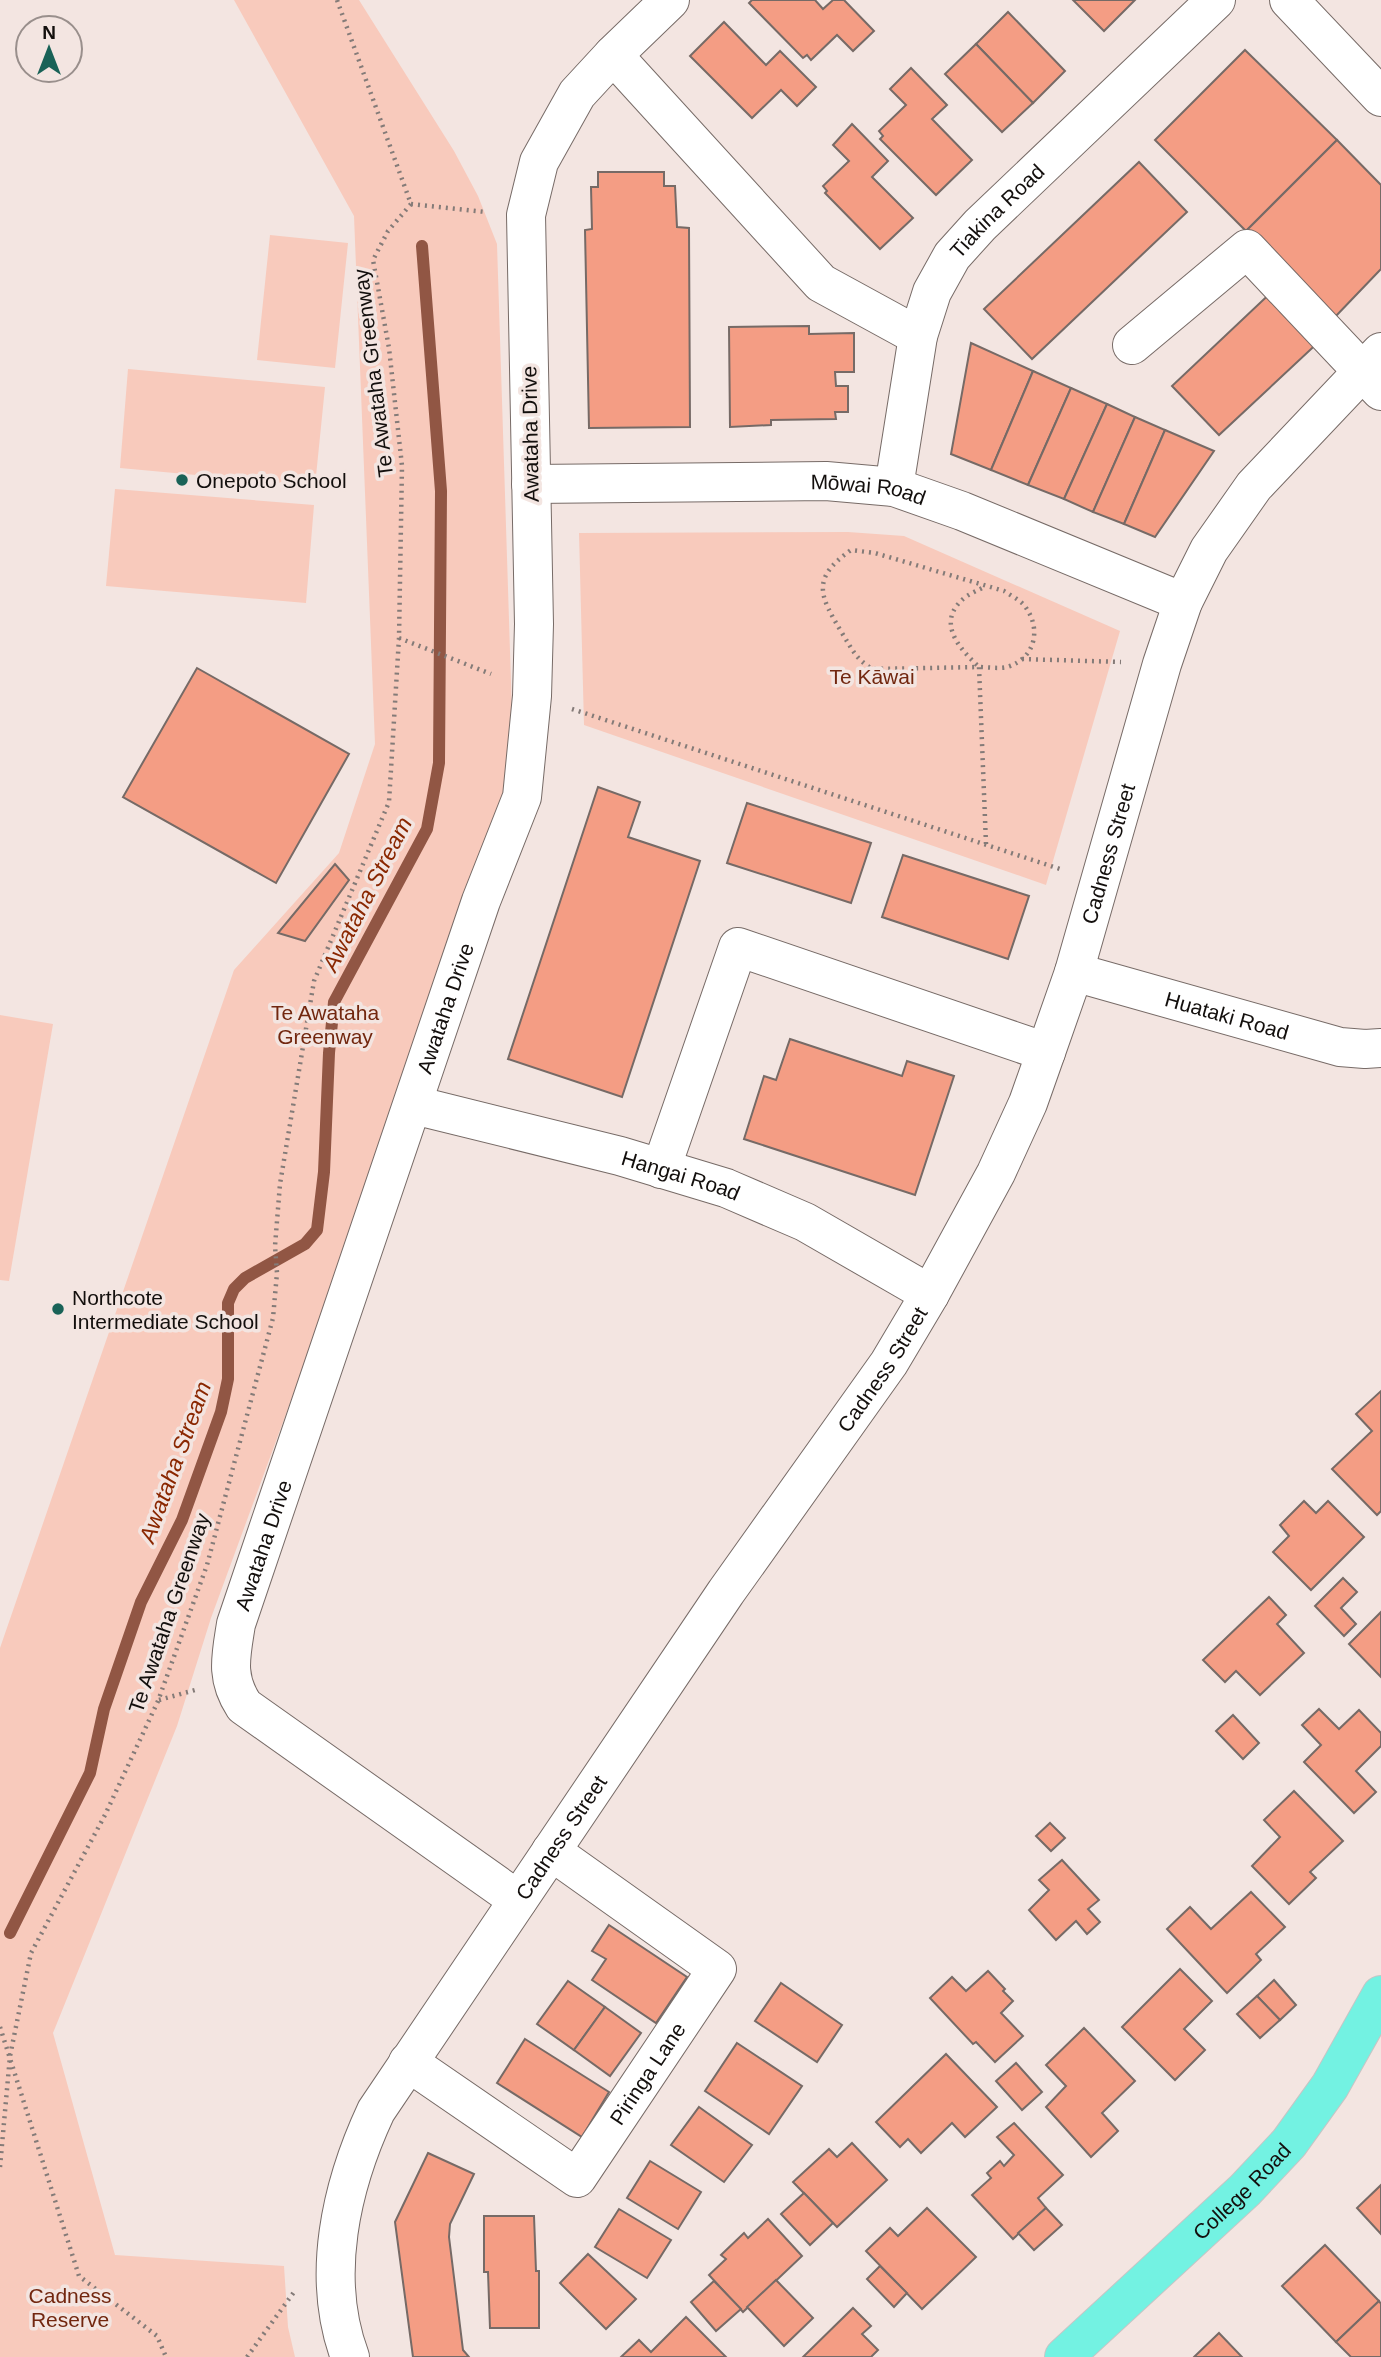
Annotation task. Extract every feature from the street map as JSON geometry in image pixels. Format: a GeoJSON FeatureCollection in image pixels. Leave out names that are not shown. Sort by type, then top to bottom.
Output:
{"type":"FeatureCollection","features":[{"type":"Feature","properties":{"kind":"main road","name":"College Road"},"geometry":{"type":"LineString","coordinates":[[1064,2357],[1245,2190],[1290,2143],[1330,2086],[1381,1995]]}},
{"type":"Feature","properties":{"kind":"street","name":"Awataha Drive"},"geometry":{"type":"LineString","coordinates":[[518,1900],[244,1706],[236,1693],[230,1664],[236,1624],[481,901],[522,797],[532,696],[534,624],[526,215],[539,162],[577,94],[670,0]]}},
{"type":"Feature","properties":{"kind":"street","name":"Tiakina Road"},"geometry":{"type":"LineString","coordinates":[[894,487],[918,336],[932,292],[952,256],[980,225],[1216,0]]}},
{"type":"Feature","properties":{"kind":"street"},"geometry":{"type":"LineString","coordinates":[[1289,0],[1381,97]]}},
{"type":"Feature","properties":{"kind":"street"},"geometry":{"type":"LineString","coordinates":[[613,55],[821,283],[918,336]]}},
{"type":"Feature","properties":{"kind":"street"},"geometry":{"type":"LineString","coordinates":[[1132,345],[1247,249],[1374,371]]}},
{"type":"Feature","properties":{"kind":"street","name":"Cadness Street"},"geometry":{"type":"LineString","coordinates":[[350,2357],[344,2342],[338,2304],[336,2262],[345,2196],[353,2164],[376,2111],[726,1592],[889,1363],[930,1294],[996,1173],[1028,1102],[1074,972],[1182,602],[1209,550],[1254,486],[1374,371]]}},
{"type":"Feature","properties":{"kind":"street","name":"Mōwai Road"},"geometry":{"type":"LineString","coordinates":[[531,484],[826,481],[894,487],[962,511],[1182,602]]}},
{"type":"Feature","properties":{"kind":"street"},"geometry":{"type":"LineString","coordinates":[[661,1169],[738,947],[1046,1052]]}},
{"type":"Feature","properties":{"kind":"street","name":"Huataki Road"},"geometry":{"type":"LineString","coordinates":[[1074,972],[1112,985],[1340,1047],[1381,1048]]}},
{"type":"Feature","properties":{"kind":"street","name":"Hangai Road"},"geometry":{"type":"LineString","coordinates":[[414,1105],[620,1156],[726,1188],[805,1222],[930,1294]]}},
{"type":"Feature","properties":{"kind":"street","name":"Piringa Lane"},"geometry":{"type":"LineString","coordinates":[[408,2062],[577,2178],[717,1969],[551,1851]]}},
{"type":"Feature","properties":{"kind":"path"},"geometry":{"type":"LineString","coordinates":[[337,0],[411,204],[526,215]]}},
{"type":"Feature","properties":{"kind":"path","name":"Te Awataha Greenway"},"geometry":{"type":"LineString","coordinates":[[0,2167],[10,2056],[31,1953],[105,1815],[158,1700],[207,1565],[270,1329],[277,1273],[275,1246],[280,1184],[314,981],[389,802],[399,638],[402,466],[389,348],[373,260],[388,231],[411,204]]}},
{"type":"Feature","properties":{"kind":"path"},"geometry":{"type":"LineString","coordinates":[[851,550],[875,553],[986,586],[1004,591],[1023,603],[1035,624],[1034,646],[1021,659],[1006,667],[873,669],[860,662],[823,602],[822,586],[835,561],[851,550]]}},
{"type":"Feature","properties":{"kind":"path"},"geometry":{"type":"LineString","coordinates":[[986,586],[961,600],[952,616],[952,633],[961,650],[979,667],[986,844]]}},
{"type":"Feature","properties":{"kind":"path"},"geometry":{"type":"LineString","coordinates":[[399,638],[488,673]]}},
{"type":"Feature","properties":{"kind":"path"},"geometry":{"type":"LineString","coordinates":[[1021,659],[1162,664]]}},
{"type":"Feature","properties":{"kind":"path"},"geometry":{"type":"LineString","coordinates":[[532,696],[1100,883]]}},
{"type":"Feature","properties":{"kind":"path"},"geometry":{"type":"LineString","coordinates":[[0,2028],[79,2276],[157,2336],[166,2357]]}},
{"type":"Feature","properties":{"kind":"path"},"geometry":{"type":"LineString","coordinates":[[247,2357],[296,2290]]}},
{"type":"Feature","properties":{"kind":"green space","name":"Te Awataha Greenway"},"geometry":{"type":"Polygon","coordinates":[[[234,0],[359,0],[454,151],[478,196],[497,244],[515,808],[495,922],[380,1140],[301,1373],[211,1618],[177,1726],[53,2033],[115,2255],[284,2266],[288,2327],[295,2357],[0,2357],[0,1648],[234,970],[339,853],[375,744],[354,216],[234,0]]]}},
{"type":"Feature","properties":{"kind":"green space"},"geometry":{"type":"Polygon","coordinates":[[[270,235],[348,243],[335,368],[257,360],[270,235]]]}},
{"type":"Feature","properties":{"kind":"green space"},"geometry":{"type":"Polygon","coordinates":[[[128,369],[325,387],[315,486],[120,468],[128,369]]]}},
{"type":"Feature","properties":{"kind":"green space"},"geometry":{"type":"Polygon","coordinates":[[[115,489],[314,505],[306,603],[106,586],[115,489]]]}},
{"type":"Feature","properties":{"kind":"green space","name":"Te Kāwai"},"geometry":{"type":"Polygon","coordinates":[[[848,532],[904,536],[1120,631],[1046,885],[584,725],[579,533],[848,532]]]}},
{"type":"Feature","properties":{"kind":"green space"},"geometry":{"type":"Polygon","coordinates":[[[0,1015],[53,1024],[9,1281],[0,1280],[0,1015]]]}},
{"type":"Feature","properties":{"kind":"building"},"geometry":{"type":"Polygon","coordinates":[[[752,0],[815,0],[823,9],[833,0],[844,0],[874,31],[853,51],[837,35],[811,60],[807,55],[803,58],[749,3],[752,0]]]}},
{"type":"Feature","properties":{"kind":"building"},"geometry":{"type":"Polygon","coordinates":[[[1073,0],[1135,0],[1104,31],[1073,0]]]}},
{"type":"Feature","properties":{"kind":"building"},"geometry":{"type":"Polygon","coordinates":[[[1008,12],[1065,71],[1033,103],[976,44],[1008,12]]]}},
{"type":"Feature","properties":{"kind":"building"},"geometry":{"type":"Polygon","coordinates":[[[724,22],[766,65],[780,51],[816,87],[797,106],[781,90],[752,118],[690,56],[724,22]]]}},
{"type":"Feature","properties":{"kind":"building"},"geometry":{"type":"Polygon","coordinates":[[[976,44],[1033,103],[1002,132],[945,74],[976,44]]]}},
{"type":"Feature","properties":{"kind":"building"},"geometry":{"type":"Polygon","coordinates":[[[1245,50],[1337,140],[1246,231],[1155,140],[1245,50]]]}},
{"type":"Feature","properties":{"kind":"building"},"geometry":{"type":"Polygon","coordinates":[[[911,68],[947,105],[932,119],[972,160],[936,195],[880,139],[883,136],[879,131],[906,105],[890,89],[911,68]]]}},
{"type":"Feature","properties":{"kind":"building"},"geometry":{"type":"Polygon","coordinates":[[[852,124],[888,161],[872,177],[913,218],[880,249],[825,193],[827,191],[823,186],[849,161],[833,145],[852,124]]]}},
{"type":"Feature","properties":{"kind":"building"},"geometry":{"type":"Polygon","coordinates":[[[1337,140],[1381,185],[1381,269],[1334,318],[1246,231],[1337,140]]]}},
{"type":"Feature","properties":{"kind":"building"},"geometry":{"type":"Polygon","coordinates":[[[1139,162],[1187,212],[1032,359],[984,309],[1139,162]]]}},
{"type":"Feature","properties":{"kind":"building"},"geometry":{"type":"Polygon","coordinates":[[[598,172],[664,172],[664,186],[675,186],[677,227],[689,228],[690,427],[589,428],[585,230],[592,229],[591,187],[598,187],[598,172]]]}},
{"type":"Feature","properties":{"kind":"building"},"geometry":{"type":"Polygon","coordinates":[[[1277,287],[1324,337],[1219,435],[1172,386],[1277,287]]]}},
{"type":"Feature","properties":{"kind":"building"},"geometry":{"type":"Polygon","coordinates":[[[809,326],[809,334],[854,333],[854,372],[835,372],[836,386],[848,386],[848,412],[835,412],[836,419],[771,420],[771,425],[730,427],[729,327],[809,326]]]}},
{"type":"Feature","properties":{"kind":"building"},"geometry":{"type":"Polygon","coordinates":[[[971,343],[1033,371],[991,470],[951,454],[971,343]]]}},
{"type":"Feature","properties":{"kind":"building"},"geometry":{"type":"Polygon","coordinates":[[[1033,371],[1071,388],[1028,485],[991,470],[1033,371]]]}},
{"type":"Feature","properties":{"kind":"building"},"geometry":{"type":"Polygon","coordinates":[[[1071,388],[1107,404],[1064,499],[1028,485],[1071,388]]]}},
{"type":"Feature","properties":{"kind":"building"},"geometry":{"type":"Polygon","coordinates":[[[1107,404],[1135,417],[1093,512],[1064,499],[1107,404]]]}},
{"type":"Feature","properties":{"kind":"building"},"geometry":{"type":"Polygon","coordinates":[[[1135,417],[1165,430],[1124,524],[1093,512],[1135,417]]]}},
{"type":"Feature","properties":{"kind":"building"},"geometry":{"type":"Polygon","coordinates":[[[1165,430],[1214,451],[1155,537],[1124,524],[1165,430]]]}},
{"type":"Feature","properties":{"kind":"building"},"geometry":{"type":"Polygon","coordinates":[[[197,668],[349,754],[276,883],[123,797],[197,668]]]}},
{"type":"Feature","properties":{"kind":"building"},"geometry":{"type":"Polygon","coordinates":[[[598,787],[640,802],[628,837],[700,861],[622,1097],[508,1059],[598,787]]]}},
{"type":"Feature","properties":{"kind":"building"},"geometry":{"type":"Polygon","coordinates":[[[747,803],[871,843],[851,903],[727,863],[747,803]]]}},
{"type":"Feature","properties":{"kind":"building"},"geometry":{"type":"Polygon","coordinates":[[[903,855],[1029,896],[1008,959],[882,917],[903,855]]]}},
{"type":"Feature","properties":{"kind":"building"},"geometry":{"type":"Polygon","coordinates":[[[335,864],[349,880],[305,941],[278,933],[335,864]]]}},
{"type":"Feature","properties":{"kind":"building"},"geometry":{"type":"Polygon","coordinates":[[[790,1039],[902,1076],[907,1061],[954,1076],[915,1195],[744,1139],[764,1076],[776,1080],[790,1039]]]}},
{"type":"Feature","properties":{"kind":"building"},"geometry":{"type":"Polygon","coordinates":[[[1381,1391],[1381,1511],[1377,1515],[1332,1469],[1372,1431],[1356,1414],[1381,1391]]]}},
{"type":"Feature","properties":{"kind":"building"},"geometry":{"type":"Polygon","coordinates":[[[1304,1501],[1316,1513],[1328,1501],[1364,1537],[1311,1590],[1273,1552],[1289,1536],[1280,1525],[1304,1501]]]}},
{"type":"Feature","properties":{"kind":"building"},"geometry":{"type":"Polygon","coordinates":[[[1343,1578],[1357,1592],[1341,1608],[1356,1624],[1344,1636],[1315,1606],[1343,1578]]]}},
{"type":"Feature","properties":{"kind":"building"},"geometry":{"type":"Polygon","coordinates":[[[1269,1597],[1286,1615],[1277,1624],[1304,1653],[1260,1695],[1236,1671],[1225,1682],[1203,1660],[1269,1597]]]}},
{"type":"Feature","properties":{"kind":"building"},"geometry":{"type":"Polygon","coordinates":[[[1381,1612],[1381,1677],[1349,1644],[1381,1612]]]}},
{"type":"Feature","properties":{"kind":"building"},"geometry":{"type":"Polygon","coordinates":[[[1319,1709],[1339,1729],[1359,1710],[1381,1733],[1381,1746],[1356,1771],[1376,1792],[1354,1813],[1304,1762],[1321,1745],[1302,1725],[1319,1709]]]}},
{"type":"Feature","properties":{"kind":"building"},"geometry":{"type":"Polygon","coordinates":[[[1233,1715],[1259,1743],[1243,1759],[1216,1731],[1233,1715]]]}},
{"type":"Feature","properties":{"kind":"building"},"geometry":{"type":"Polygon","coordinates":[[[1294,1791],[1343,1841],[1310,1872],[1316,1878],[1289,1904],[1252,1866],[1280,1837],[1264,1820],[1294,1791]]]}},
{"type":"Feature","properties":{"kind":"building"},"geometry":{"type":"Polygon","coordinates":[[[1050,1823],[1065,1838],[1051,1851],[1036,1836],[1050,1823]]]}},
{"type":"Feature","properties":{"kind":"building"},"geometry":{"type":"Polygon","coordinates":[[[1062,1860],[1099,1900],[1088,1909],[1100,1922],[1087,1934],[1076,1921],[1056,1940],[1029,1910],[1049,1890],[1039,1880],[1062,1860]]]}},
{"type":"Feature","properties":{"kind":"building"},"geometry":{"type":"Polygon","coordinates":[[[1251,1892],[1285,1927],[1256,1954],[1261,1960],[1227,1993],[1167,1929],[1190,1907],[1211,1929],[1251,1892]]]}},
{"type":"Feature","properties":{"kind":"building"},"geometry":{"type":"Polygon","coordinates":[[[609,1925],[687,1977],[656,2023],[592,1980],[606,1959],[592,1951],[609,1925]]]}},
{"type":"Feature","properties":{"kind":"building"},"geometry":{"type":"Polygon","coordinates":[[[1180,1969],[1212,2001],[1184,2029],[1205,2050],[1175,2080],[1122,2027],[1180,1969]]]}},
{"type":"Feature","properties":{"kind":"building"},"geometry":{"type":"Polygon","coordinates":[[[988,1971],[1013,2001],[1001,2013],[1023,2036],[995,2062],[976,2042],[973,2044],[930,1998],[952,1977],[966,1991],[988,1971]]]}},
{"type":"Feature","properties":{"kind":"building"},"geometry":{"type":"Polygon","coordinates":[[[1274,1980],[1296,2005],[1280,2020],[1257,1996],[1274,1980]]]}},
{"type":"Feature","properties":{"kind":"building"},"geometry":{"type":"Polygon","coordinates":[[[568,1981],[605,2007],[574,2050],[537,2024],[568,1981]]]}},
{"type":"Feature","properties":{"kind":"building"},"geometry":{"type":"Polygon","coordinates":[[[781,1983],[842,2025],[817,2062],[755,2021],[781,1983]]]}},
{"type":"Feature","properties":{"kind":"building"},"geometry":{"type":"Polygon","coordinates":[[[1257,1996],[1280,2020],[1260,2038],[1237,2014],[1257,1996]]]}},
{"type":"Feature","properties":{"kind":"building"},"geometry":{"type":"Polygon","coordinates":[[[605,2007],[641,2033],[610,2076],[574,2050],[605,2007]]]}},
{"type":"Feature","properties":{"kind":"building"},"geometry":{"type":"Polygon","coordinates":[[[1084,2028],[1135,2081],[1102,2113],[1118,2131],[1091,2157],[1046,2107],[1066,2086],[1046,2065],[1084,2028]]]}},
{"type":"Feature","properties":{"kind":"building"},"geometry":{"type":"Polygon","coordinates":[[[525,2039],[609,2092],[582,2137],[497,2083],[525,2039]]]}},
{"type":"Feature","properties":{"kind":"building"},"geometry":{"type":"Polygon","coordinates":[[[737,2043],[802,2086],[769,2134],[705,2091],[737,2043]]]}},
{"type":"Feature","properties":{"kind":"building"},"geometry":{"type":"Polygon","coordinates":[[[946,2054],[997,2107],[965,2137],[952,2123],[921,2153],[908,2139],[900,2147],[876,2122],[946,2054]]]}},
{"type":"Feature","properties":{"kind":"building"},"geometry":{"type":"Polygon","coordinates":[[[1016,2063],[1042,2092],[1022,2110],[996,2081],[1016,2063]]]}},
{"type":"Feature","properties":{"kind":"building"},"geometry":{"type":"Polygon","coordinates":[[[699,2107],[752,2145],[724,2182],[671,2145],[699,2107]]]}},
{"type":"Feature","properties":{"kind":"building"},"geometry":{"type":"Polygon","coordinates":[[[1014,2123],[1063,2175],[1038,2198],[1046,2208],[1013,2239],[972,2195],[991,2178],[987,2173],[1000,2161],[1004,2166],[1014,2155],[997,2137],[1014,2123]]]}},
{"type":"Feature","properties":{"kind":"building"},"geometry":{"type":"Polygon","coordinates":[[[852,2143],[887,2180],[837,2227],[793,2182],[829,2149],[837,2157],[852,2143]]]}},
{"type":"Feature","properties":{"kind":"building"},"geometry":{"type":"Polygon","coordinates":[[[428,2153],[474,2174],[450,2224],[449,2237],[463,2350],[469,2357],[413,2357],[395,2222],[428,2153]]]}},
{"type":"Feature","properties":{"kind":"building"},"geometry":{"type":"Polygon","coordinates":[[[650,2161],[701,2192],[678,2229],[627,2198],[650,2161]]]}},
{"type":"Feature","properties":{"kind":"building"},"geometry":{"type":"Polygon","coordinates":[[[1381,2185],[1381,2234],[1357,2208],[1381,2185]]]}},
{"type":"Feature","properties":{"kind":"building"},"geometry":{"type":"Polygon","coordinates":[[[804,2193],[833,2223],[810,2245],[781,2214],[804,2193]]]}},
{"type":"Feature","properties":{"kind":"building"},"geometry":{"type":"Polygon","coordinates":[[[927,2208],[976,2257],[922,2309],[866,2251],[890,2228],[898,2236],[927,2208]]]}},
{"type":"Feature","properties":{"kind":"building"},"geometry":{"type":"Polygon","coordinates":[[[1046,2208],[1062,2225],[1034,2250],[1018,2233],[1046,2208]]]}},
{"type":"Feature","properties":{"kind":"building"},"geometry":{"type":"Polygon","coordinates":[[[619,2209],[671,2240],[647,2278],[595,2247],[619,2209]]]}},
{"type":"Feature","properties":{"kind":"building"},"geometry":{"type":"Polygon","coordinates":[[[484,2216],[534,2216],[536,2271],[539,2271],[539,2328],[490,2328],[488,2272],[484,2272],[484,2216]]]}},
{"type":"Feature","properties":{"kind":"building"},"geometry":{"type":"Polygon","coordinates":[[[768,2219],[802,2256],[743,2312],[709,2275],[726,2259],[721,2255],[744,2233],[748,2238],[768,2219]]]}},
{"type":"Feature","properties":{"kind":"building"},"geometry":{"type":"Polygon","coordinates":[[[1325,2245],[1379,2301],[1336,2342],[1282,2286],[1325,2245]]]}},
{"type":"Feature","properties":{"kind":"building"},"geometry":{"type":"Polygon","coordinates":[[[588,2254],[636,2299],[606,2329],[560,2283],[588,2254]]]}},
{"type":"Feature","properties":{"kind":"building"},"geometry":{"type":"Polygon","coordinates":[[[880,2266],[907,2293],[894,2307],[867,2279],[880,2266]]]}},
{"type":"Feature","properties":{"kind":"building"},"geometry":{"type":"Polygon","coordinates":[[[776,2280],[813,2318],[784,2346],[747,2307],[776,2280]]]}},
{"type":"Feature","properties":{"kind":"building"},"geometry":{"type":"Polygon","coordinates":[[[714,2281],[741,2309],[716,2331],[691,2302],[714,2281]]]}},
{"type":"Feature","properties":{"kind":"building"},"geometry":{"type":"Polygon","coordinates":[[[1379,2301],[1381,2357],[1351,2357],[1336,2342],[1379,2301]]]}},
{"type":"Feature","properties":{"kind":"building"},"geometry":{"type":"Polygon","coordinates":[[[853,2308],[871,2326],[862,2334],[878,2350],[871,2357],[803,2357],[853,2308]]]}},
{"type":"Feature","properties":{"kind":"building"},"geometry":{"type":"Polygon","coordinates":[[[686,2317],[726,2357],[621,2357],[639,2340],[651,2352],[686,2317]]]}},
{"type":"Feature","properties":{"kind":"building"},"geometry":{"type":"Polygon","coordinates":[[[1219,2333],[1242,2357],[1194,2357],[1219,2333]]]}},
{"type":"Feature","properties":{"kind":"waterway","name":"Awataha Stream"},"geometry":{"type":"LineString","coordinates":[[10,1933],[90,1773],[104,1709],[141,1602],[182,1520],[221,1412],[228,1379],[228,1303],[234,1289],[245,1278],[305,1244],[317,1230],[324,1172],[334,1002],[427,829],[439,763],[441,491],[422,246]]}},
{"type":"Feature","properties":{"kind":"place","name":"Onepoto School"},"geometry":{"type":"Point","coordinates":[182,480]}},
{"type":"Feature","properties":{"kind":"place","name":"Northcote Intermediate School"},"geometry":{"type":"Point","coordinates":[58,1309]}},
{"type":"Feature","properties":{"kind":"park label","name":"Cadness Reserve"},"geometry":{"type":"Point","coordinates":[70,2307]}}]}
